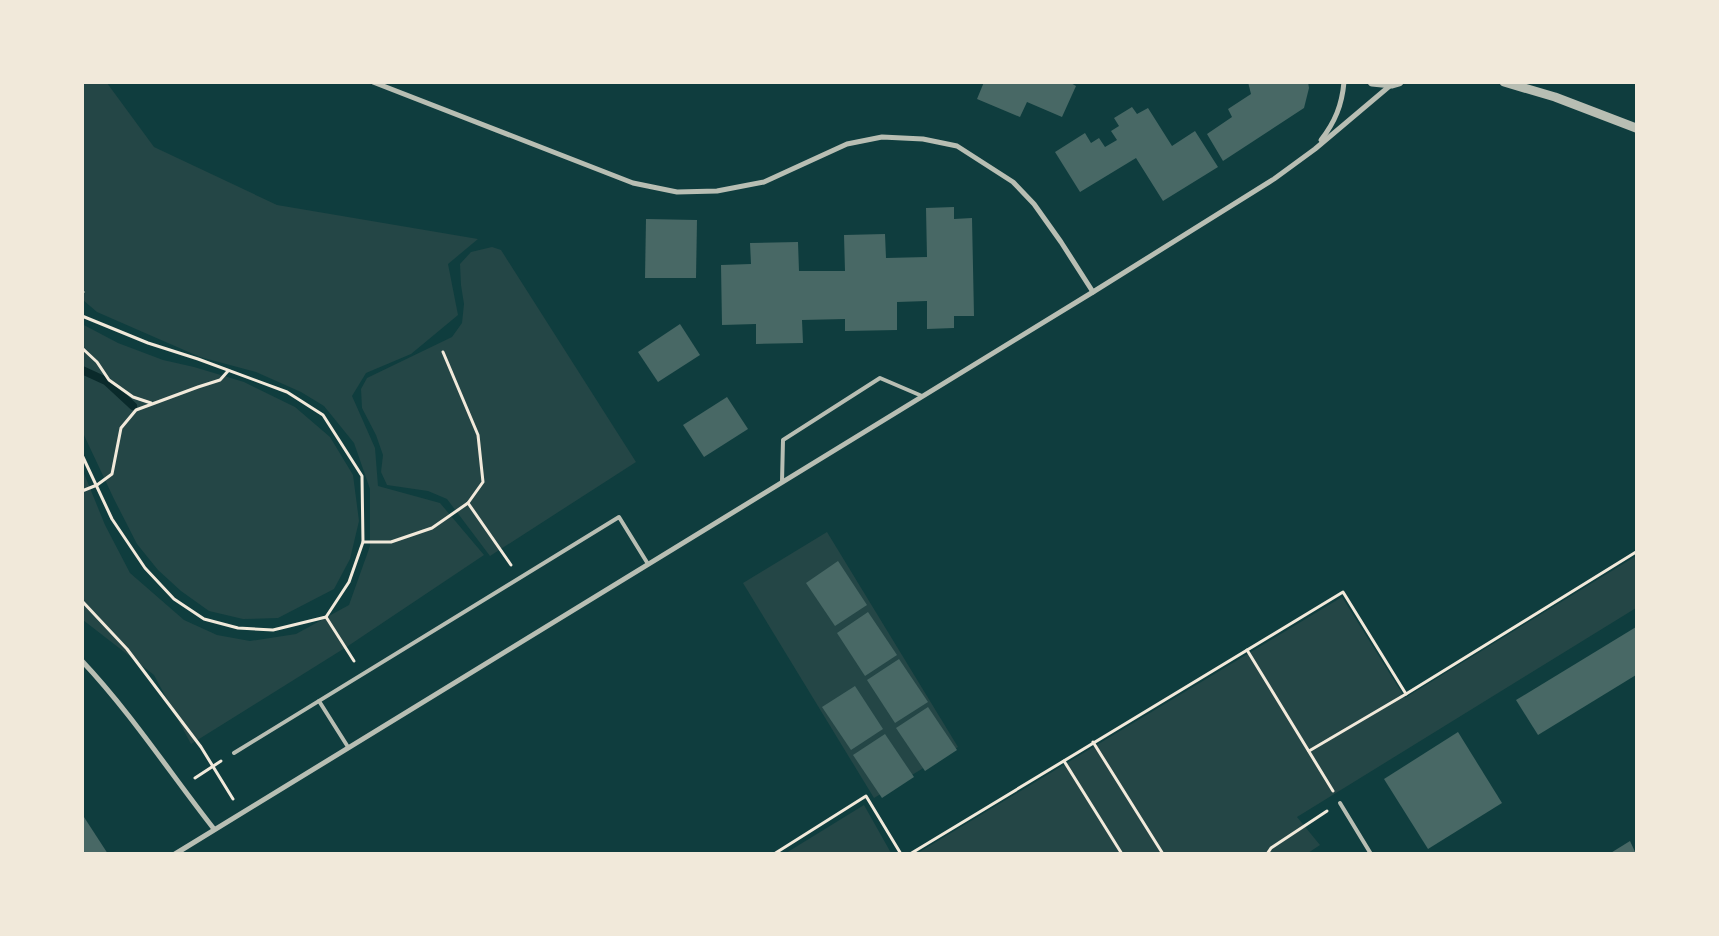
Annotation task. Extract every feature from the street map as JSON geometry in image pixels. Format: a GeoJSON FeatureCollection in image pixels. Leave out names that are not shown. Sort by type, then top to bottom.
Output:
{"type":"FeatureCollection","features":[{"type":"Feature","properties":{"kind":"street"},"geometry":{"type":"LineString","coordinates":[[373,82],[634,182],[677,192],[717,191],[764,182],[847,144],[882,138],[923,139],[957,146],[1013,182],[1034,204],[1093,292]]}},
{"type":"Feature","properties":{"kind":"street"},"geometry":{"type":"LineString","coordinates":[[1315,148],[1333,126],[1342,99],[1344,82]]}},
{"type":"Feature","properties":{"kind":"street"},"geometry":{"type":"LineString","coordinates":[[1372,82],[1396,83]]}},
{"type":"Feature","properties":{"kind":"street"},"geometry":{"type":"LineString","coordinates":[[1504,82],[1555,97],[1636,128]]}},
{"type":"Feature","properties":{"kind":"street"},"geometry":{"type":"LineString","coordinates":[[175,854],[1093,292],[1274,179],[1396,83]]}},
{"type":"Feature","properties":{"kind":"street"},"geometry":{"type":"LineString","coordinates":[[82,660],[133,720],[214,830]]}},
{"type":"Feature","properties":{"kind":"lane"},"geometry":{"type":"LineString","coordinates":[[782,482],[783,440],[880,378],[922,396]]}},
{"type":"Feature","properties":{"kind":"lane"},"geometry":{"type":"LineString","coordinates":[[234,753],[619,517],[648,564]]}},
{"type":"Feature","properties":{"kind":"lane"},"geometry":{"type":"LineString","coordinates":[[319,701],[348,747]]}},
{"type":"Feature","properties":{"kind":"lane"},"geometry":{"type":"LineString","coordinates":[[1340,803],[1371,854]]}},
{"type":"Feature","properties":{"kind":"path"},"geometry":{"type":"LineString","coordinates":[[82,316],[148,343],[287,392],[323,415],[362,476],[364,542],[349,582],[326,617],[273,630],[238,628],[204,619],[174,598],[145,568],[112,519],[82,455]]}},
{"type":"Feature","properties":{"kind":"path"},"geometry":{"type":"LineString","coordinates":[[82,348],[97,362],[109,380],[133,397],[152,404]]}},
{"type":"Feature","properties":{"kind":"path"},"geometry":{"type":"LineString","coordinates":[[364,542],[391,542],[432,528],[468,503],[484,482],[478,435],[443,352]]}},
{"type":"Feature","properties":{"kind":"path"},"geometry":{"type":"LineString","coordinates":[[82,491],[97,485],[112,474],[121,428],[136,410],[220,380],[228,371]]}},
{"type":"Feature","properties":{"kind":"path"},"geometry":{"type":"LineString","coordinates":[[468,503],[519,578]]}},
{"type":"Feature","properties":{"kind":"path"},"geometry":{"type":"LineString","coordinates":[[1309,752],[1636,552]]}},
{"type":"Feature","properties":{"kind":"path"},"geometry":{"type":"LineString","coordinates":[[910,854],[1343,592],[1406,694]]}},
{"type":"Feature","properties":{"kind":"path"},"geometry":{"type":"LineString","coordinates":[[82,602],[127,648],[201,747],[242,813]]}},
{"type":"Feature","properties":{"kind":"path"},"geometry":{"type":"LineString","coordinates":[[326,617],[362,674]]}},
{"type":"Feature","properties":{"kind":"path"},"geometry":{"type":"LineString","coordinates":[[1247,650],[1340,803],[1271,848],[1267,854]]}},
{"type":"Feature","properties":{"kind":"path"},"geometry":{"type":"LineString","coordinates":[[1093,742],[1163,854]]}},
{"type":"Feature","properties":{"kind":"path"},"geometry":{"type":"LineString","coordinates":[[181,787],[234,753]]}},
{"type":"Feature","properties":{"kind":"path"},"geometry":{"type":"LineString","coordinates":[[1064,761],[1122,854]]}},
{"type":"Feature","properties":{"kind":"path"},"geometry":{"type":"LineString","coordinates":[[774,854],[866,796],[901,854]]}},
{"type":"Feature","properties":{"kind":"shaded area"},"geometry":{"type":"Polygon","coordinates":[[[83,83],[107,83],[154,147],[277,205],[478,239],[448,264],[458,315],[411,354],[366,373],[352,396],[375,448],[378,486],[440,503],[484,555],[348,646],[191,744],[154,675],[83,620],[83,471],[105,525],[130,573],[184,620],[217,635],[250,641],[296,634],[349,605],[370,546],[370,489],[354,443],[324,406],[301,392],[256,372],[200,357],[97,312],[83,300],[83,83]]]}},
{"type":"Feature","properties":{"kind":"shaded area"},"geometry":{"type":"Polygon","coordinates":[[[492,247],[501,250],[636,462],[490,556],[447,499],[428,491],[387,485],[381,472],[383,455],[376,435],[362,408],[361,389],[367,378],[452,337],[462,323],[464,304],[460,264],[471,252],[492,247]]]}},
{"type":"Feature","properties":{"kind":"shaded area"},"geometry":{"type":"Polygon","coordinates":[[[82,324],[118,343],[163,360],[244,382],[295,407],[330,437],[353,475],[359,521],[350,559],[334,589],[278,618],[243,619],[209,611],[181,591],[158,570],[137,544],[83,433],[82,324]]]}},
{"type":"Feature","properties":{"kind":"shaded area"},"geometry":{"type":"Polygon","coordinates":[[[827,532],[958,747],[874,798],[743,583],[827,532]]]}},
{"type":"Feature","properties":{"kind":"shaded area"},"geometry":{"type":"Polygon","coordinates":[[[1636,556],[1636,608],[1297,817],[1320,845],[1308,853],[916,854],[1342,597],[1405,698],[1636,556]]]}},
{"type":"Feature","properties":{"kind":"shaded area"},"geometry":{"type":"Polygon","coordinates":[[[864,805],[891,853],[786,853],[864,805]]]}},
{"type":"Feature","properties":{"kind":"building"},"geometry":{"type":"Polygon","coordinates":[[[984,82],[1069,82],[1076,86],[1062,117],[1027,102],[1020,117],[977,99],[984,82]]]}},
{"type":"Feature","properties":{"kind":"building"},"geometry":{"type":"Polygon","coordinates":[[[1248,82],[1308,82],[1309,88],[1304,108],[1223,161],[1207,134],[1232,117],[1228,109],[1251,94],[1248,82]]]}},
{"type":"Feature","properties":{"kind":"building"},"geometry":{"type":"Polygon","coordinates":[[[1132,107],[1137,114],[1148,108],[1172,146],[1195,131],[1218,167],[1163,201],[1136,158],[1080,192],[1055,152],[1085,133],[1091,143],[1099,138],[1105,147],[1117,140],[1111,131],[1119,126],[1114,118],[1132,107]]]}},
{"type":"Feature","properties":{"kind":"building"},"geometry":{"type":"Polygon","coordinates":[[[954,207],[954,219],[972,218],[974,316],[954,316],[954,328],[927,329],[927,301],[897,302],[897,330],[845,331],[845,319],[802,320],[803,343],[756,344],[756,324],[722,325],[721,265],[751,264],[750,243],[798,242],[799,271],[845,271],[844,235],[885,234],[886,258],[927,257],[926,208],[954,207]]]}},
{"type":"Feature","properties":{"kind":"building"},"geometry":{"type":"Polygon","coordinates":[[[646,219],[697,220],[696,278],[645,278],[646,219]]]}},
{"type":"Feature","properties":{"kind":"building"},"geometry":{"type":"Polygon","coordinates":[[[680,324],[700,355],[658,382],[638,352],[680,324]]]}},
{"type":"Feature","properties":{"kind":"building"},"geometry":{"type":"Polygon","coordinates":[[[727,397],[748,429],[704,457],[683,425],[727,397]]]}},
{"type":"Feature","properties":{"kind":"building"},"geometry":{"type":"Polygon","coordinates":[[[838,561],[867,605],[835,626],[806,583],[838,561]]]}},
{"type":"Feature","properties":{"kind":"building"},"geometry":{"type":"Polygon","coordinates":[[[868,612],[897,655],[865,676],[837,633],[868,612]]]}},
{"type":"Feature","properties":{"kind":"building"},"geometry":{"type":"Polygon","coordinates":[[[1636,627],[1636,675],[1538,735],[1516,700],[1636,627]]]}},
{"type":"Feature","properties":{"kind":"building"},"geometry":{"type":"Polygon","coordinates":[[[899,659],[928,702],[895,723],[867,680],[899,659]]]}},
{"type":"Feature","properties":{"kind":"building"},"geometry":{"type":"Polygon","coordinates":[[[855,686],[883,729],[851,750],[822,707],[855,686]]]}},
{"type":"Feature","properties":{"kind":"building"},"geometry":{"type":"Polygon","coordinates":[[[928,707],[957,750],[925,771],[896,728],[928,707]]]}},
{"type":"Feature","properties":{"kind":"building"},"geometry":{"type":"Polygon","coordinates":[[[1458,732],[1502,803],[1428,849],[1384,779],[1458,732]]]}},
{"type":"Feature","properties":{"kind":"building"},"geometry":{"type":"Polygon","coordinates":[[[885,734],[914,777],[882,798],[853,755],[885,734]]]}},
{"type":"Feature","properties":{"kind":"building"},"geometry":{"type":"Polygon","coordinates":[[[82,814],[108,854],[82,854],[82,814]]]}},
{"type":"Feature","properties":{"kind":"building"},"geometry":{"type":"Polygon","coordinates":[[[1630,841],[1636,854],[1609,854],[1630,841]]]}},
{"type":"Feature","properties":{"kind":"waterway"},"geometry":{"type":"LineString","coordinates":[[82,370],[106,381],[133,406]]}}]}
